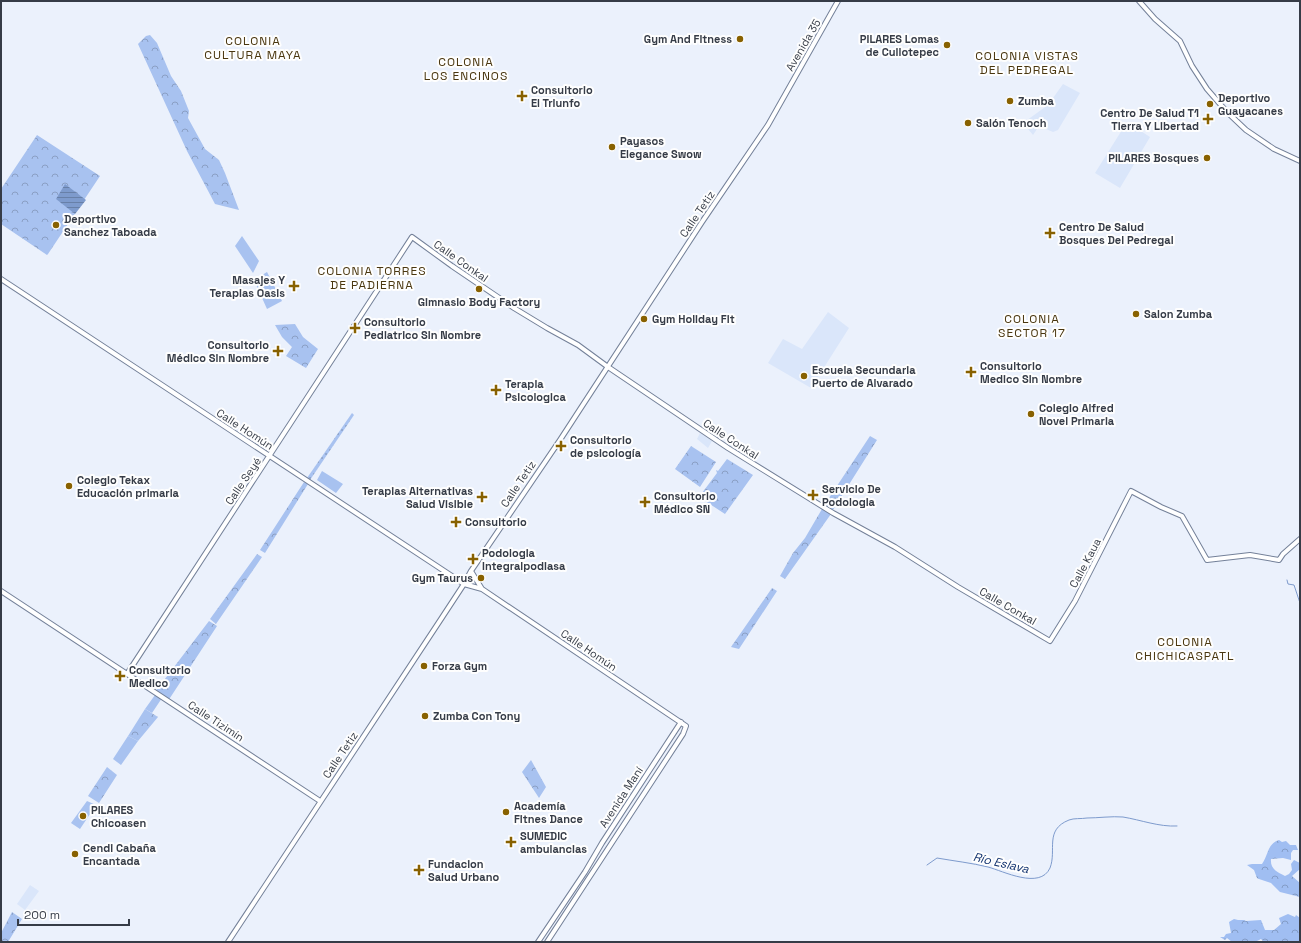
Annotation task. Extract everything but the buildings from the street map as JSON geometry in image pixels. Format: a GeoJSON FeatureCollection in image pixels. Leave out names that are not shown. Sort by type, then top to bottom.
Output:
{"type":"FeatureCollection","features":[{"type":"Feature","properties":{"kind":"street","name":"Avenida 35"},"geometry":{"type":"LineString","coordinates":[[784,97],[838,1]]}},
{"type":"Feature","properties":{"kind":"street"},"geometry":{"type":"LineString","coordinates":[[1139,1],[1155,19],[1180,41],[1192,66],[1207,89],[1227,112],[1246,130],[1274,149],[1300,161]]}},
{"type":"Feature","properties":{"kind":"street","name":"Calle Tetiz"},"geometry":{"type":"LineString","coordinates":[[228,942],[464,584],[470,571],[608,367],[702,222],[768,125],[784,97]]}},
{"type":"Feature","properties":{"kind":"street","name":"Calle Conkal"},"geometry":{"type":"LineString","coordinates":[[412,237],[508,304],[578,345],[608,367],[760,468],[1050,640]]}},
{"type":"Feature","properties":{"kind":"street","name":"Calle Seyé"},"geometry":{"type":"LineString","coordinates":[[127,674],[412,237]]}},
{"type":"Feature","properties":{"kind":"street","name":"Calle Homún"},"geometry":{"type":"LineString","coordinates":[[1,279],[464,584],[482,589],[686,726]]}},
{"type":"Feature","properties":{"kind":"street","name":"Calle Kaua"},"geometry":{"type":"LineString","coordinates":[[1050,640],[1075,601],[1131,491],[1182,516],[1207,560],[1250,555],[1279,560],[1283,554],[1300,539]]}},
{"type":"Feature","properties":{"kind":"street","name":"Calle Homún"},"geometry":{"type":"LineString","coordinates":[[470,571],[482,589]]}},
{"type":"Feature","properties":{"kind":"street","name":"Calle Tizimín"},"geometry":{"type":"LineString","coordinates":[[1,591],[320,801]]}},
{"type":"Feature","properties":{"kind":"street","name":"Avenida Maní"},"geometry":{"type":"LineString","coordinates":[[538,942],[585,872],[602,843],[681,722]]}},
{"type":"Feature","properties":{"kind":"street","name":"Avenida Maní"},"geometry":{"type":"LineString","coordinates":[[547,942],[638,804],[683,734],[686,726]]}},
{"type":"Feature","properties":{"kind":"shaded area"},"geometry":{"type":"Polygon","coordinates":[[[1063,84],[1080,93],[1058,130],[1053,132],[1039,126],[1033,135],[1023,123],[1048,105],[1063,84]]]}},
{"type":"Feature","properties":{"kind":"shaded area"},"geometry":{"type":"Polygon","coordinates":[[[1127,122],[1150,137],[1120,188],[1095,173],[1127,122]]]}},
{"type":"Feature","properties":{"kind":"shaded area"},"geometry":{"type":"Polygon","coordinates":[[[65,184],[86,200],[75,214],[56,199],[65,184]]]}},
{"type":"Feature","properties":{"kind":"shaded area"},"geometry":{"type":"Polygon","coordinates":[[[828,312],[849,328],[811,388],[768,363],[783,339],[802,349],[828,312]]]}},
{"type":"Feature","properties":{"kind":"shaded area"},"geometry":{"type":"Polygon","coordinates":[[[700,433],[712,441],[708,448],[697,439],[700,433]]]}},
{"type":"Feature","properties":{"kind":"shaded area"},"geometry":{"type":"Polygon","coordinates":[[[30,885],[39,891],[25,910],[17,904],[30,885]]]}},
{"type":"Feature","properties":{"kind":"green space"},"geometry":{"type":"Polygon","coordinates":[[[150,35],[157,43],[171,76],[181,91],[189,111],[188,118],[205,149],[219,160],[239,210],[215,204],[187,151],[138,44],[146,36],[150,35]]]}},
{"type":"Feature","properties":{"kind":"green space"},"geometry":{"type":"Polygon","coordinates":[[[37,135],[100,176],[47,255],[1,224],[1,189],[37,135]]]}},
{"type":"Feature","properties":{"kind":"green space"},"geometry":{"type":"Polygon","coordinates":[[[242,236],[259,261],[253,273],[235,246],[242,236]]]}},
{"type":"Feature","properties":{"kind":"green space"},"geometry":{"type":"Polygon","coordinates":[[[267,272],[282,301],[267,309],[254,280],[267,272]]]}},
{"type":"Feature","properties":{"kind":"green space"},"geometry":{"type":"Polygon","coordinates":[[[295,324],[303,337],[318,349],[306,368],[286,356],[292,347],[282,337],[275,325],[295,324]]]}},
{"type":"Feature","properties":{"kind":"green space"},"geometry":{"type":"Polygon","coordinates":[[[352,413],[354,415],[310,480],[307,478],[352,413]]]}},
{"type":"Feature","properties":{"kind":"green space"},"geometry":{"type":"Polygon","coordinates":[[[870,436],[877,440],[833,510],[825,504],[870,436]]]}},
{"type":"Feature","properties":{"kind":"green space"},"geometry":{"type":"Polygon","coordinates":[[[691,446],[716,462],[700,487],[675,469],[691,446]]]}},
{"type":"Feature","properties":{"kind":"green space"},"geometry":{"type":"Polygon","coordinates":[[[727,459],[753,475],[725,514],[699,497],[717,473],[716,470],[718,471],[727,459]]]}},
{"type":"Feature","properties":{"kind":"green space"},"geometry":{"type":"Polygon","coordinates":[[[322,471],[343,484],[336,493],[317,480],[322,471]]]}},
{"type":"Feature","properties":{"kind":"green space"},"geometry":{"type":"Polygon","coordinates":[[[304,482],[308,484],[265,553],[260,550],[304,482]]]}},
{"type":"Feature","properties":{"kind":"green space"},"geometry":{"type":"Polygon","coordinates":[[[822,509],[831,514],[785,579],[780,576],[793,553],[805,538],[822,509]]]}},
{"type":"Feature","properties":{"kind":"green space"},"geometry":{"type":"Polygon","coordinates":[[[257,554],[262,557],[216,624],[210,619],[257,554]]]}},
{"type":"Feature","properties":{"kind":"green space"},"geometry":{"type":"Polygon","coordinates":[[[772,588],[777,591],[739,649],[731,647],[772,588]]]}},
{"type":"Feature","properties":{"kind":"green space"},"geometry":{"type":"Polygon","coordinates":[[[209,621],[217,626],[168,701],[155,692],[209,621]]]}},
{"type":"Feature","properties":{"kind":"green space"},"geometry":{"type":"Polygon","coordinates":[[[155,695],[162,698],[152,713],[145,709],[155,695]]]}},
{"type":"Feature","properties":{"kind":"green space"},"geometry":{"type":"Polygon","coordinates":[[[145,709],[158,717],[138,741],[128,736],[145,709]]]}},
{"type":"Feature","properties":{"kind":"green space"},"geometry":{"type":"Polygon","coordinates":[[[128,736],[138,741],[121,765],[113,759],[128,736]]]}},
{"type":"Feature","properties":{"kind":"green space"},"geometry":{"type":"Polygon","coordinates":[[[531,760],[546,787],[539,798],[522,772],[531,760]]]}},
{"type":"Feature","properties":{"kind":"green space"},"geometry":{"type":"Polygon","coordinates":[[[107,767],[117,775],[99,803],[88,796],[107,767]]]}},
{"type":"Feature","properties":{"kind":"green space"},"geometry":{"type":"Polygon","coordinates":[[[87,801],[96,805],[80,829],[71,823],[87,801]]]}},
{"type":"Feature","properties":{"kind":"green space"},"geometry":{"type":"Polygon","coordinates":[[[1279,840],[1282,842],[1286,841],[1290,845],[1296,845],[1298,850],[1293,850],[1291,853],[1291,860],[1283,858],[1271,859],[1273,868],[1285,876],[1292,870],[1291,864],[1294,860],[1300,863],[1300,869],[1292,876],[1300,883],[1300,897],[1280,892],[1271,883],[1257,878],[1254,870],[1247,865],[1262,864],[1272,844],[1279,840]]]}},
{"type":"Feature","properties":{"kind":"green space"},"geometry":{"type":"Polygon","coordinates":[[[12,912],[22,919],[8,942],[1,942],[1,933],[12,912]]]}},
{"type":"Feature","properties":{"kind":"green space"},"geometry":{"type":"Polygon","coordinates":[[[1288,914],[1295,917],[1296,915],[1300,918],[1300,942],[1264,942],[1261,939],[1255,942],[1232,942],[1227,938],[1225,940],[1220,937],[1224,937],[1226,934],[1231,933],[1229,922],[1234,919],[1246,921],[1261,920],[1265,930],[1274,930],[1281,924],[1279,918],[1288,914]]]}},
{"type":"Feature","properties":{"kind":"waterway","name":"Río Eslava"},"geometry":{"type":"LineString","coordinates":[[1287,580],[1288,584],[1294,585],[1300,603]]}},
{"type":"Feature","properties":{"kind":"waterway","name":"Río Eslava"},"geometry":{"type":"LineString","coordinates":[[927,865],[937,858],[988,867],[1021,877],[1038,878],[1045,874],[1050,868],[1056,829],[1061,824],[1069,820],[1123,817],[1157,824],[1177,826]]}},
{"type":"Feature","properties":{"kind":"place","name":"Gym And Fitness"},"geometry":{"type":"Point","coordinates":[740,39]}},
{"type":"Feature","properties":{"kind":"place","name":"PILARES Lomas de Cuilotepec"},"geometry":{"type":"Point","coordinates":[947,45]}},
{"type":"Feature","properties":{"kind":"place","name":"Consultorio El Triunfo"},"geometry":{"type":"Point","coordinates":[522,96]}},
{"type":"Feature","properties":{"kind":"place","name":"Zumba"},"geometry":{"type":"Point","coordinates":[1010,101]}},
{"type":"Feature","properties":{"kind":"place","name":"Deportivo Guayacanes"},"geometry":{"type":"Point","coordinates":[1210,104]}},
{"type":"Feature","properties":{"kind":"place","name":"Centro De Salud T1 Tierra Y Libertad"},"geometry":{"type":"Point","coordinates":[1208,119]}},
{"type":"Feature","properties":{"kind":"place","name":"Salón Tenoch"},"geometry":{"type":"Point","coordinates":[968,123]}},
{"type":"Feature","properties":{"kind":"place","name":"Payasos Elegance Swow"},"geometry":{"type":"Point","coordinates":[612,147]}},
{"type":"Feature","properties":{"kind":"place","name":"PILARES Bosques"},"geometry":{"type":"Point","coordinates":[1207,158]}},
{"type":"Feature","properties":{"kind":"place","name":"Deportivo Sanchez Taboada"},"geometry":{"type":"Point","coordinates":[56,225]}},
{"type":"Feature","properties":{"kind":"place","name":"Centro De Salud Bosques Del Pedregal"},"geometry":{"type":"Point","coordinates":[1050,233]}},
{"type":"Feature","properties":{"kind":"place","name":"Masajes Y Terapias Oasis"},"geometry":{"type":"Point","coordinates":[294,286]}},
{"type":"Feature","properties":{"kind":"place","name":"Gimnasio Body Factory"},"geometry":{"type":"Point","coordinates":[479,289]}},
{"type":"Feature","properties":{"kind":"place","name":"Salon Zumba"},"geometry":{"type":"Point","coordinates":[1136,314]}},
{"type":"Feature","properties":{"kind":"place","name":"Gym Holiday Fit"},"geometry":{"type":"Point","coordinates":[644,319]}},
{"type":"Feature","properties":{"kind":"place","name":"Consultorio Pediatrico Sin Nombre"},"geometry":{"type":"Point","coordinates":[355,328]}},
{"type":"Feature","properties":{"kind":"place","name":"Consultorio Médico Sin Nombre"},"geometry":{"type":"Point","coordinates":[278,351]}},
{"type":"Feature","properties":{"kind":"place","name":"Consultorio Medico Sin Nombre"},"geometry":{"type":"Point","coordinates":[971,372]}},
{"type":"Feature","properties":{"kind":"place","name":"Escuela Secundaria Puerto de Alvarado"},"geometry":{"type":"Point","coordinates":[804,376]}},
{"type":"Feature","properties":{"kind":"place","name":"Terapia Psicologica"},"geometry":{"type":"Point","coordinates":[496,390]}},
{"type":"Feature","properties":{"kind":"place","name":"Colegio Alfred Novel Primaria"},"geometry":{"type":"Point","coordinates":[1031,414]}},
{"type":"Feature","properties":{"kind":"place","name":"Consultorio de psicología"},"geometry":{"type":"Point","coordinates":[561,446]}},
{"type":"Feature","properties":{"kind":"place","name":"Colegio Tekax Educación primaria"},"geometry":{"type":"Point","coordinates":[69,486]}},
{"type":"Feature","properties":{"kind":"place","name":"Servicio De Podologia"},"geometry":{"type":"Point","coordinates":[813,495]}},
{"type":"Feature","properties":{"kind":"place","name":"Terapias Alternativas Salud Visible"},"geometry":{"type":"Point","coordinates":[482,497]}},
{"type":"Feature","properties":{"kind":"place","name":"Consultorio Médico SN"},"geometry":{"type":"Point","coordinates":[645,502]}},
{"type":"Feature","properties":{"kind":"place","name":"Consultorio"},"geometry":{"type":"Point","coordinates":[456,522]}},
{"type":"Feature","properties":{"kind":"place","name":"Podologia Integralpodiasa"},"geometry":{"type":"Point","coordinates":[473,559]}},
{"type":"Feature","properties":{"kind":"place","name":"Gym Taurus"},"geometry":{"type":"Point","coordinates":[481,578]}},
{"type":"Feature","properties":{"kind":"place","name":"Forza Gym"},"geometry":{"type":"Point","coordinates":[424,666]}},
{"type":"Feature","properties":{"kind":"place","name":"Consultorio Medico"},"geometry":{"type":"Point","coordinates":[120,676]}},
{"type":"Feature","properties":{"kind":"place","name":"Zumba Con Tony"},"geometry":{"type":"Point","coordinates":[425,716]}},
{"type":"Feature","properties":{"kind":"place","name":"Academía Fitnes Dance"},"geometry":{"type":"Point","coordinates":[506,812]}},
{"type":"Feature","properties":{"kind":"place","name":"PILARES Chicoasen"},"geometry":{"type":"Point","coordinates":[83,816]}},
{"type":"Feature","properties":{"kind":"place","name":"SUMEDIC ambulancias"},"geometry":{"type":"Point","coordinates":[511,842]}},
{"type":"Feature","properties":{"kind":"place","name":"Cendi Cabaña Encantada"},"geometry":{"type":"Point","coordinates":[75,854]}},
{"type":"Feature","properties":{"kind":"place","name":"Fundacion Salud Urbano"},"geometry":{"type":"Point","coordinates":[419,870]}},
{"type":"Feature","properties":{"kind":"district","name":"COLONIA CULTURA MAYA"},"geometry":{"type":"Point","coordinates":[253,48]}},
{"type":"Feature","properties":{"kind":"district","name":"COLONIA VISTAS DEL PEDREGAL"},"geometry":{"type":"Point","coordinates":[1027,63]}},
{"type":"Feature","properties":{"kind":"district","name":"COLONIA LOS ENCINOS"},"geometry":{"type":"Point","coordinates":[466,69]}},
{"type":"Feature","properties":{"kind":"district","name":"COLONIA TORRES DE PADIERNA"},"geometry":{"type":"Point","coordinates":[372,278]}},
{"type":"Feature","properties":{"kind":"district","name":"COLONIA SECTOR 17"},"geometry":{"type":"Point","coordinates":[1032,326]}},
{"type":"Feature","properties":{"kind":"district","name":"COLONIA CHICHICASPATL"},"geometry":{"type":"Point","coordinates":[1185,649]}}]}
